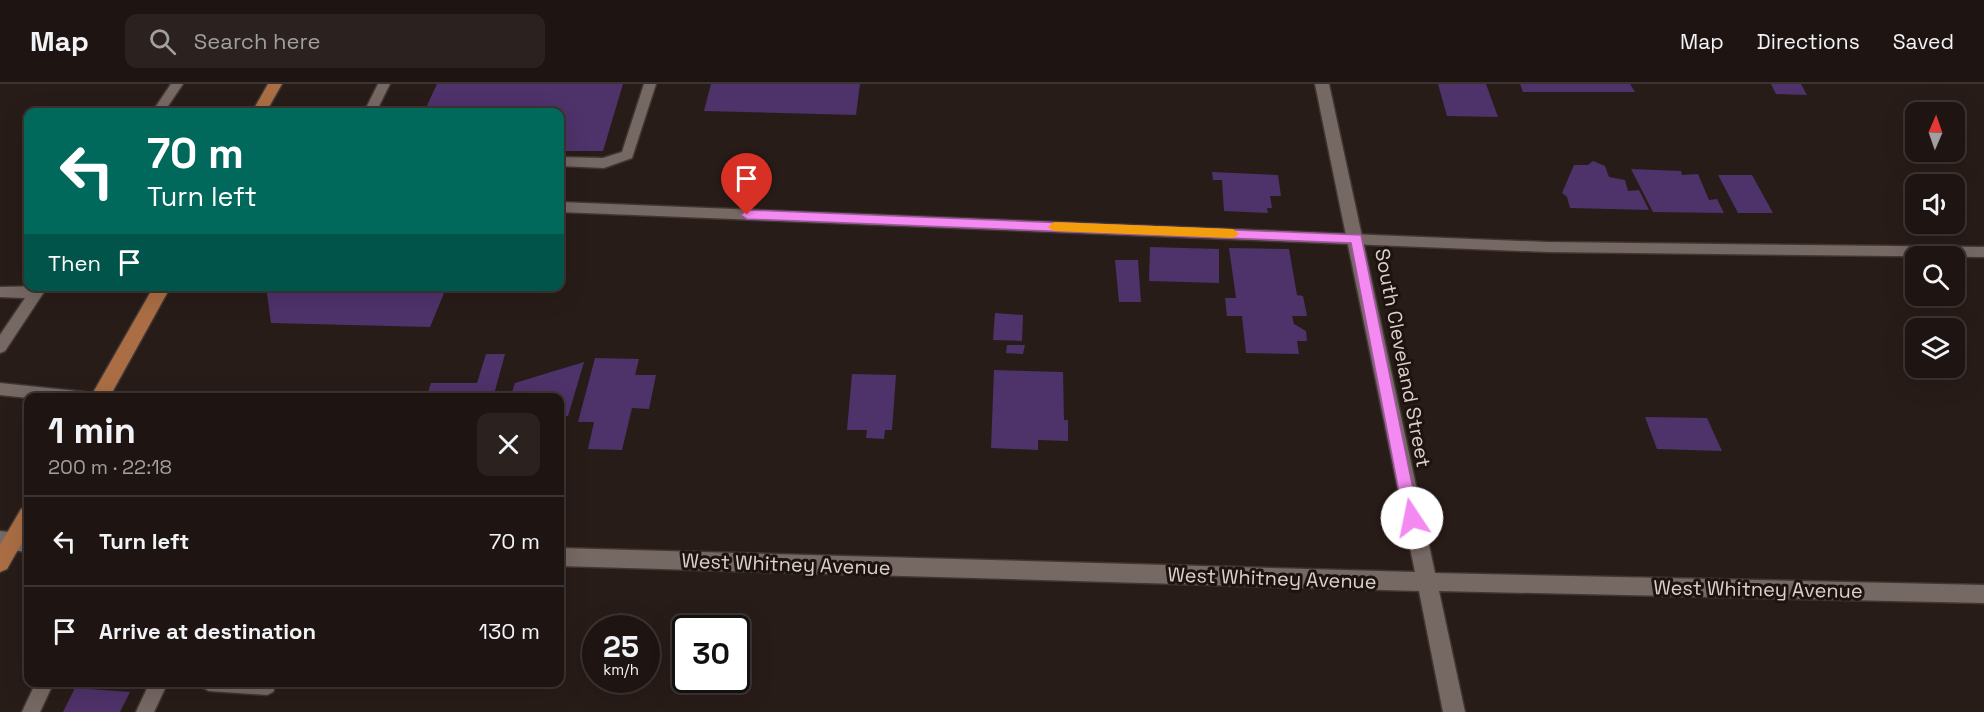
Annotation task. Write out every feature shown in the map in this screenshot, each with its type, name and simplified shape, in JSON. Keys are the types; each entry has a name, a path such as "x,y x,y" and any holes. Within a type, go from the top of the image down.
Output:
{"main road":[{"path":"261,108 274,84"},
{"path":"102,393 160,291"},
{"path":"0,563 24,523"}],"street":[{"name":"South Cleveland Street","path":"1322,84 1454,712"},
{"name":"West Whitney Avenue","path":"564,557 1428,582 1984,594"}],"lane":[{"path":"161,108 177,84"},
{"path":"372,108 384,84"},
{"path":"564,162 604,163 627,155 650,84"},
{"path":"564,207 1547,247 1984,252"},
{"path":"0,292 24,291"},
{"path":"0,347 38,291"},
{"path":"0,389 38,393"},
{"path":"31,712 43,687"},
{"path":"146,712 157,687"}],"building":[{"path":"437,84 623,84 603,151 564,151 564,108 426,108"},
{"path":"711,84 860,84 856,115 704,111"},
{"path":"1438,84 1486,84 1498,117 1447,116"},
{"path":"1520,84 1630,84 1635,92 1523,92"},
{"path":"1771,84 1801,84 1807,95 1776,94"},
{"path":"1593,161 1605,166 1609,177 1625,180 1628,191 1639,190 1649,210 1570,208 1567,197 1562,193 1574,165 1588,165"},
{"path":"1631,169 1681,171 1682,175 1698,174 1709,200 1717,199 1724,213 1653,212"},
{"path":"1212,172 1278,175 1281,196 1270,196 1272,208 1267,208 1268,213 1224,211 1222,180 1213,180"},
{"path":"1718,175 1752,175 1773,213 1738,213"},
{"path":"1150,247 1219,249 1219,283 1149,281"},
{"path":"1229,248 1289,249 1297,295 1303,296 1307,316 1292,316 1294,324 1306,331 1307,341 1297,341 1299,354 1246,353 1242,316 1227,316 1225,298 1236,298"},
{"path":"1115,260 1138,260 1141,302 1119,302"},
{"path":"267,291 445,291 430,327 271,323"},
{"path":"995,313 1023,315 1022,341 993,340"},
{"path":"1007,345 1025,345 1023,354 1006,353"},
{"path":"486,354 505,354 494,393 428,393 431,383 477,383"},
{"path":"595,358 639,359 635,375 656,375 649,409 632,408 622,450 588,449 594,422 578,422"},
{"path":"584,362 568,416 564,416 564,393 512,393 515,383"},
{"path":"994,370 1063,372 1064,420 1068,420 1068,441 1038,440 1038,450 991,448"},
{"path":"852,374 896,375 892,430 885,430 884,439 866,438 867,430 847,430"},
{"path":"1645,417 1707,418 1722,451 1657,449"},
{"path":"75,688 130,692 120,712 63,712"}],"slow traffic":[{"path":"1054,227 1233,234"}],"route":[{"path":"747,215 1356,238 1412,518"}]}
